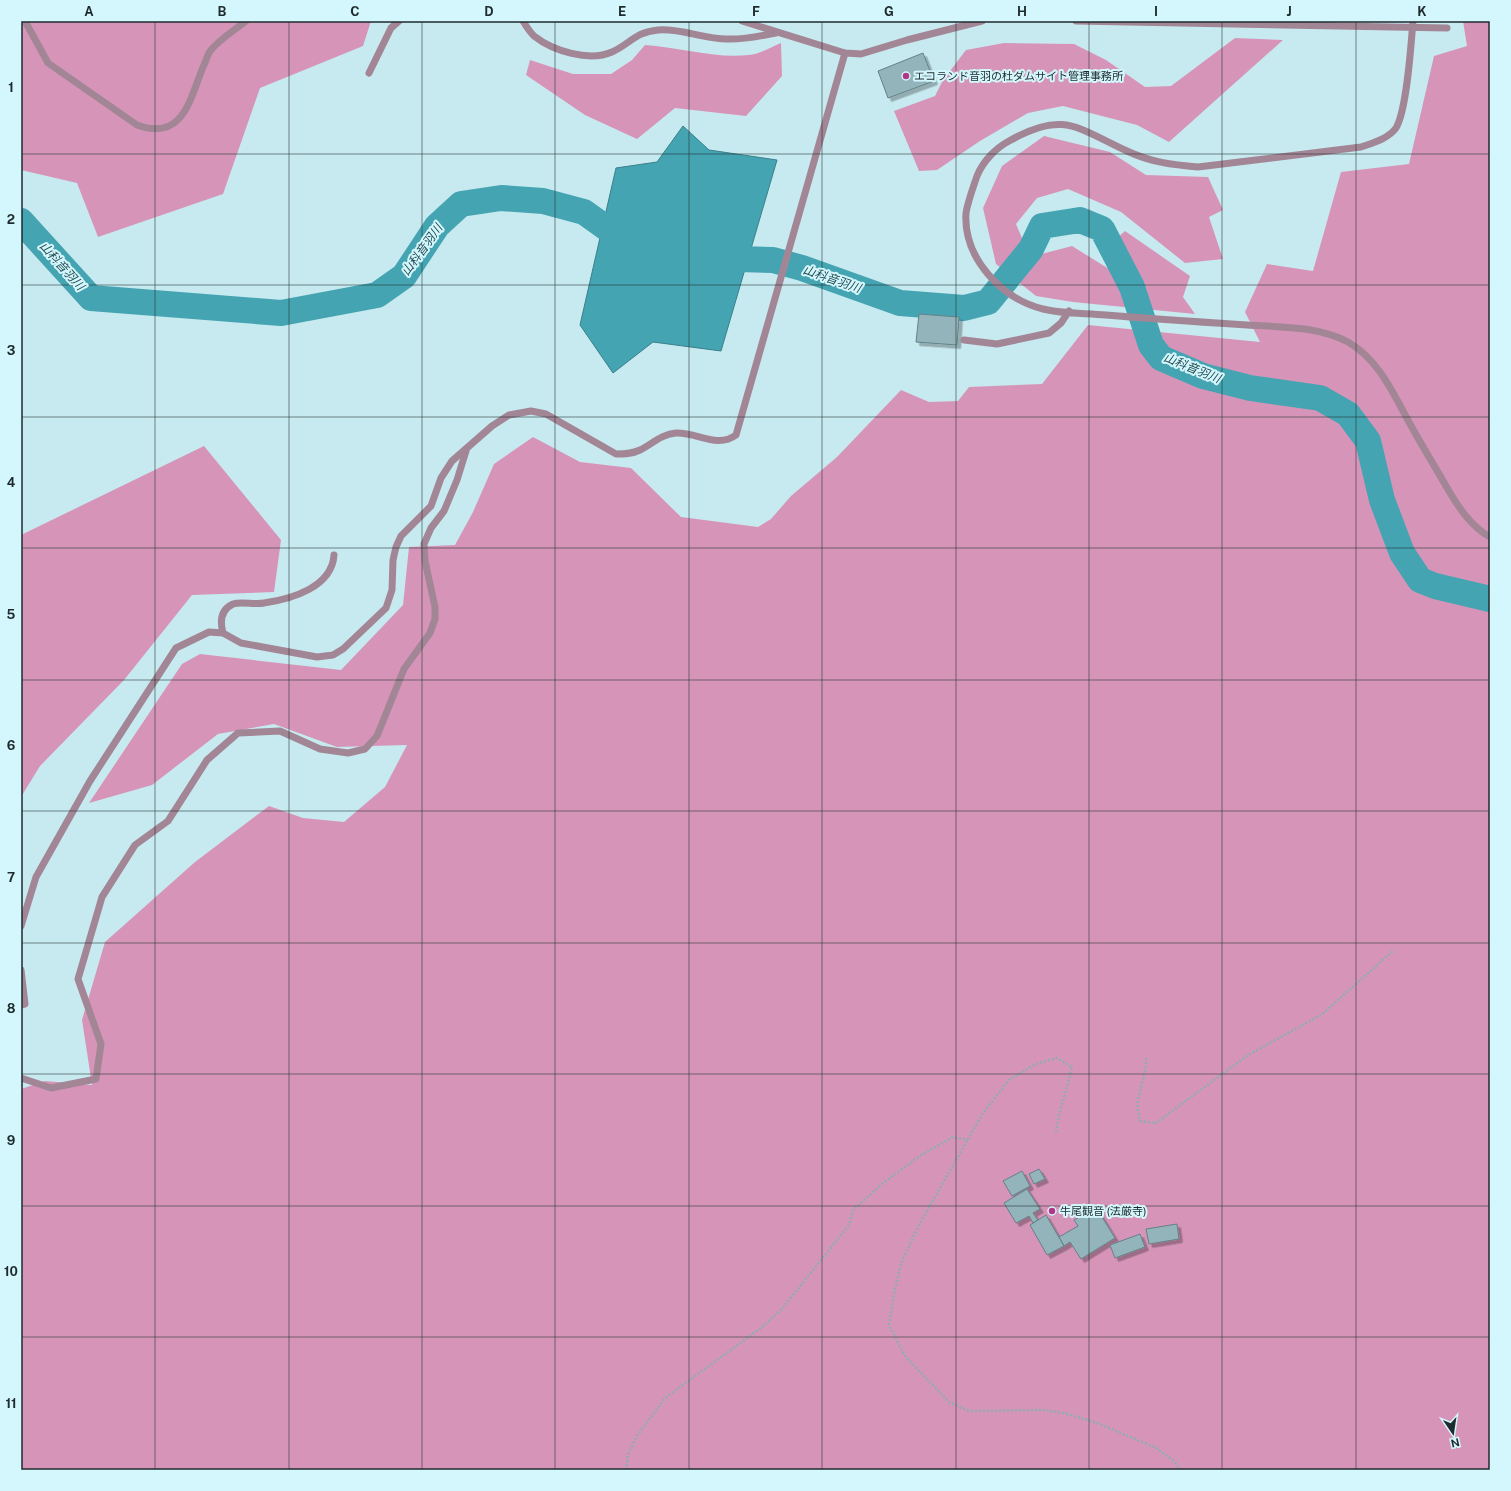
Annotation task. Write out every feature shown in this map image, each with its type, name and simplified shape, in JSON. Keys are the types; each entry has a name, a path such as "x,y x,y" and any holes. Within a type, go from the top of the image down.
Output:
{"lane":[{"path":"25,21 48,63 137,125 146,129 157,129 168,128 183,116 210,50 246,21"},
{"path":"369,73 391,28 399,21"},
{"path":"523,21 534,35 547,43 562,50 588,57 600,56 612,52 644,32 659,30 727,39 776,33"},
{"path":"742,21 776,33 845,53 861,54 907,40 982,21"},
{"path":"1076,21 1447,28"},
{"path":"1413,21 1411,53 1402,109 1395,128 1380,140 1361,147 1198,167 1171,165 1147,160 1127,152 1082,128 1052,124 1028,130 1003,144 981,165 966,214 969,238 978,262 996,283 1017,298 1042,309 1182,321 1307,329 1328,334 1348,343 1368,357 1383,377 1453,498 1480,532 1490,537"},
{"path":"21,926 40,870 90,781 176,648 209,632 223,633 241,643 317,657 333,655 343,649 386,608 392,590 393,560 396,547 401,536 430,506 441,478 452,461 492,426 509,415 531,411 546,414 616,454 627,454 639,451 661,438 677,433 721,441 729,440 736,435 845,53"},
{"path":"964,340 997,344 1048,333 1061,323 1069,311"},
{"path":"21,1078 51,1088 96,1079 101,1044 78,980 102,897 135,845 168,821 207,760 238,733 280,731 320,749 348,753 365,749 377,736 404,670 430,632 435,619 435,607 424,561 424,544 431,528 444,511 457,480 466,450"},
{"path":"223,633 220,622 224,611 234,604 264,603 297,594 317,585 327,576 333,565 334,555"},
{"path":"21,970 25,1004 21,1005"}],"path":[{"path":"1146,1058 1146,1066 1137,1104 1140,1121 1156,1123 1248,1055 1321,1015 1393,951"},
{"path":"1056,1132 1060,1104 1067,1089 1072,1066 1057,1058 1036,1064 1009,1080 983,1113 920,1223 902,1261 895,1288 890,1325 905,1356 949,1402 969,1411 1043,1410 1064,1413 1100,1424 1156,1448 1174,1461 1181,1470"},
{"path":"626,1470 628,1454 637,1436 665,1398 750,1336 781,1310 848,1225 853,1210 883,1183 920,1156 953,1137 968,1140"}],"shaded area":[{"path":"21,21 371,21 363,46 260,88 223,194 98,237 77,183 21,170"},
{"path":"1463,21 1490,21 1490,1470 21,1470 21,1089 45,1081 92,1085 82,1020 105,942 195,862 269,806 303,818 344,822 385,787 407,745 337,747 274,724 218,734 152,785 89,803 182,664 200,654 341,670 403,605 409,547 455,545 473,512 494,464 533,437 580,462 631,468 681,517 758,527 771,519 791,496 837,457 901,390 929,402 958,401 969,387 1042,384 1088,325 1260,342 1245,312 1267,264 1313,271 1341,172 1409,164 1434,56 1467,46"},
{"path":"1235,38 1283,40 1169,142 1137,125 1063,106 1028,113 980,141 937,170 919,171 894,111 935,96 943,80 966,50 1004,43 1074,44 1106,60 1145,87 1171,86"},
{"path":"781,43 782,76 746,116 675,108 637,139 585,115 526,75 530,60 573,74 611,74 632,60 645,45 736,56 757,53"},
{"path":"1044,136 1110,152 1146,175 1208,177 1223,210 1209,217 1223,259 1185,263 1121,212 1068,189 1037,198 1016,224 1030,257 1072,246 1109,269 1123,286 1132,274 1115,240 1125,231 1190,276 1183,297 1195,314 1073,302 1036,296 996,264 983,208 1002,166"},
{"path":"204,446 281,540 274,592 192,595 124,680 40,766 21,797 21,535"}],"water":[{"path":"683,126 709,150 777,160 721,351 653,342 613,373 580,325 616,168 657,162"}],"building":[{"name":"エコランド音羽の杜ダムサイト管理事務所","path":"923,53 934,81 888,98 878,71"},
{"path":"919,314 959,317 957,345 916,342"},
{"path":"1039,1169 1045,1179 1034,1184 1029,1174"},
{"path":"1022,1171 1030,1186 1012,1196 1003,1181"},
{"path":"1027,1189 1040,1209 1033,1213 1038,1220 1033,1223 1029,1216 1016,1223 1004,1203"},
{"path":"1088,1212 1091,1217 1099,1212 1115,1238 1081,1259 1070,1242 1064,1246 1059,1237 1078,1226 1074,1220"},
{"path":"1046,1215 1064,1246 1047,1255 1030,1225"},
{"path":"1177,1224 1179,1239 1149,1244 1146,1229"},
{"path":"1140,1234 1145,1247 1115,1258 1110,1245"}],"waterway":[{"name":"山科音羽川","path":"21,221 91,298 281,313 377,295 404,276 437,226 461,204 501,198 543,201 584,212 633,247"},
{"name":"山科音羽川","path":"713,265 739,259 773,260 802,268 900,303 964,308 988,302 1031,249 1042,226 1080,220 1102,229 1132,287 1151,345 1161,358 1203,376 1250,388 1320,398 1348,414 1368,441 1382,500 1402,553 1420,580 1435,586 1490,599"}],"place":[{"name":"エコランド音羽の杜ダムサイト管理事務所","path":"906,76"},
{"name":"牛尾観音 (法厳寺)","path":"1052,1211"}]}
